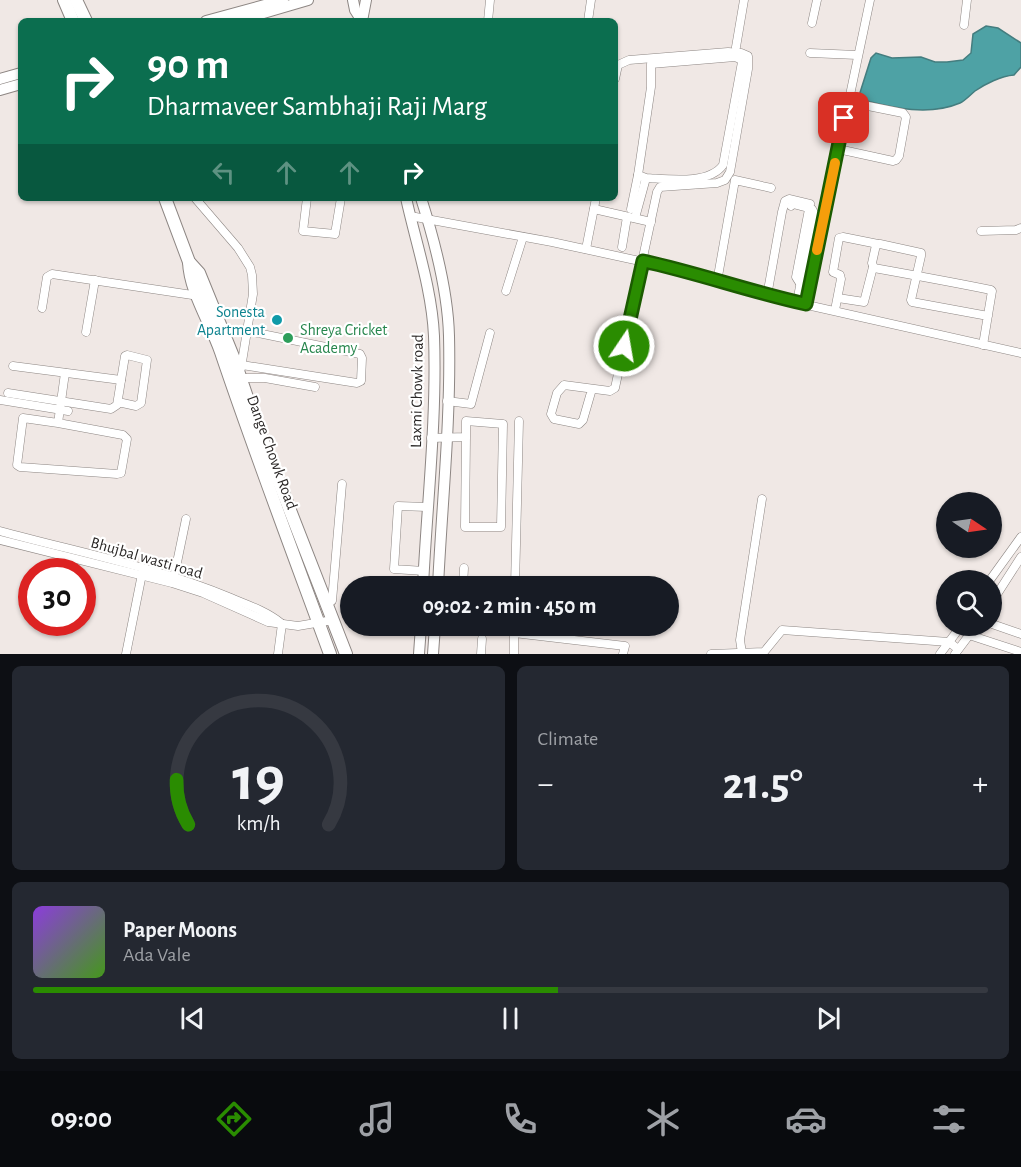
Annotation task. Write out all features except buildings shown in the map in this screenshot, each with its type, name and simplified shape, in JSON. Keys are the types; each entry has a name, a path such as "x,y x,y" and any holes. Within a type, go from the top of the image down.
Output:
{"main road":[{"path":"64,0 71,18"},
{"path":"76,0 85,18"},
{"path":"217,18 283,0"},
{"path":"246,18 308,0"},
{"path":"363,18 366,0"},
{"path":"356,1 355,10 360,18"},
{"path":"0,79 18,74"},
{"path":"0,90 18,85"},
{"name":"Dange Chowk Road","path":"166,201 189,261 190,277 237,372 247,432 330,654"},
{"name":"Laxmi Chowk road","path":"407,201 430,303 434,336 424,576"},
{"name":"Laxmi Chowk road","path":"422,201 445,300 449,335 439,576"},
{"name":"Dange Chowk Road","path":"189,261 199,273 346,654"},
{"path":"419,654 420,636"},
{"path":"433,654 434,636"}],"street":[{"path":"488,18 490,0"},
{"path":"588,18 591,0"},
{"path":"736,47 744,0"},
{"path":"812,23 817,0"},
{"path":"802,303 870,0"},
{"path":"964,25 967,0"},
{"path":"592,389 583,420 579,424 554,419 552,414 557,393 564,385 610,391 615,388 657,192 660,188 717,183 725,180 730,172 748,69 748,56 741,52 728,52 629,60 618,64"},
{"path":"810,53 857,56"},
{"path":"622,247 642,177 651,87 651,64 735,57 740,59 742,62 723,165 719,170 714,174 696,178 642,177"},
{"path":"838,149 893,160 899,156 905,114 848,102"},
{"path":"717,282 735,180 771,188"},
{"path":"767,296 785,201 789,199 810,203 796,277 797,282 801,285 802,303"},
{"name":"Dange Chowk Road","path":"198,201 238,248 250,267 253,294 248,331 237,372"},
{"path":"307,201 303,231 335,234 340,201"},
{"path":"586,249 595,201"},
{"path":"791,206 794,204 809,208"},
{"path":"594,209 631,215 651,222"},
{"path":"410,216 643,261 767,296 1021,353"},
{"path":"981,231 1021,228"},
{"path":"506,291 523,237"},
{"path":"835,310 841,279 840,275 833,272 833,268 838,238 843,237 920,252 912,302 988,316"},
{"path":"838,298 864,302 878,244"},
{"path":"873,267 991,290 983,345"},
{"path":"42,308 48,275 52,274 199,296"},
{"path":"86,332 95,280"},
{"path":"237,372 357,383 361,381 362,358 360,354 248,331"},
{"path":"447,402 471,404 490,333"},
{"path":"0,400 63,407 111,409 118,402 125,356 147,360 141,403 136,406 118,402"},
{"path":"13,366 121,380"},
{"path":"237,372 315,387"},
{"path":"58,423 63,407 64,373"},
{"path":"8,393 63,407"},
{"path":"24,418 58,423 123,435 127,439 121,473 20,467 17,463 24,418"},
{"path":"466,421 502,423 501,527 465,526 466,437 466,421"},
{"path":"515,576 519,422"},
{"path":"431,438 466,437"},
{"path":"326,603 332,601 342,484"},
{"path":"742,653 740,640 762,499"},
{"path":"424,571 394,568 398,506 427,507"},
{"path":"174,577 186,519"},
{"name":"Bhujbal wasti road","path":"0,531 159,576 268,622 298,627 333,620"},
{"path":"997,570 1021,537"},
{"name":"Bhujbal wasti road","path":"0,540 142,574 174,577 252,607 272,616 282,624"},
{"path":"1002,586 1021,557"},
{"path":"464,568 464,576"},
{"path":"126,654 142,574"},
{"path":"278,654 282,624"},
{"path":"1002,627 1021,634"},
{"path":"711,654 764,652 782,630 949,642 957,651 968,636"},
{"path":"514,636 514,654"},
{"path":"560,636 625,646 623,654"},
{"path":"940,654 954,636"},
{"path":"972,636 1021,652"},
{"path":"481,654 482,639"}],"water":[{"path":"986,26 998,28 1021,43 1021,67 1014,75 988,83 960,103 935,109 909,109 858,99 871,58 876,53 892,58 921,57 935,62 963,60 971,53 973,34"}],"slow traffic":[{"path":"817,250 835,163"}],"place":[{"name":"Sonesta Apartment","path":"277,320"},
{"name":"Shreya Cricket Academy","path":"288,338"}],"route":[{"path":"624,346 643,261 767,296 806,304 844,118"}]}
